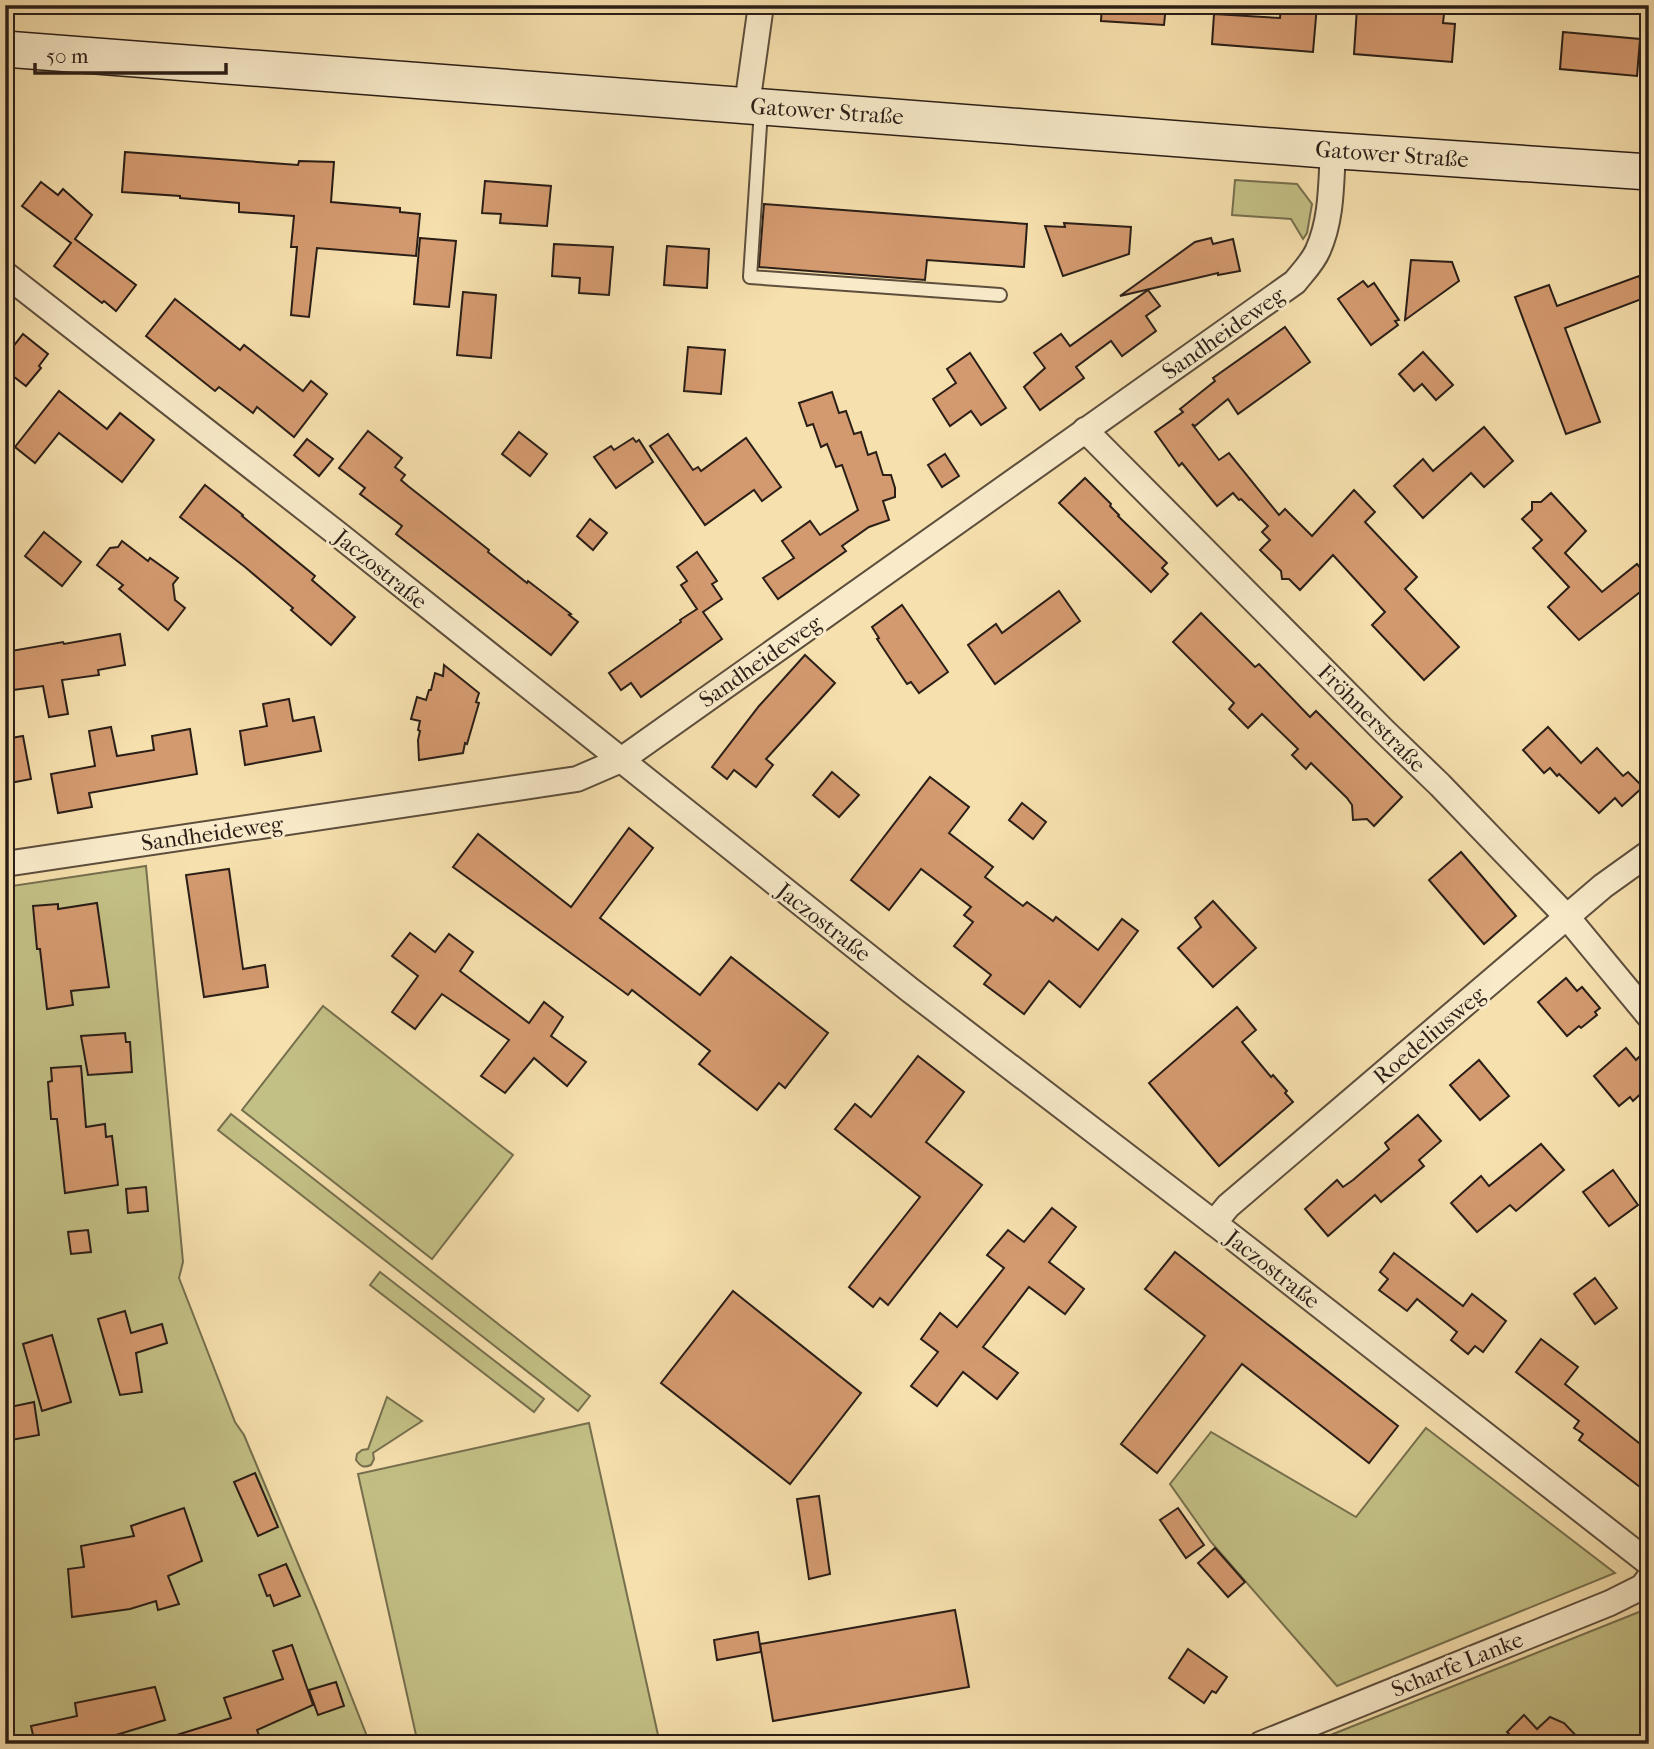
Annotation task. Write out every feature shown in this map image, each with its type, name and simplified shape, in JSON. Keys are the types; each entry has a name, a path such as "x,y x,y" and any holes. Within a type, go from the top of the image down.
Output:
{"main road":[{"name":"Gatower Straße","path":"5,50 1649,172"}],"street":[{"path":"754,106 761,5"},
{"name":"Sandheideweg","path":"5,864 577,779 621,760 1295,282 1318,251 1327,225 1333,150"},
{"name":"Jaczostraße","path":"5,274 339,535 899,981 1649,1563"},
{"name":"Fröhnerstraße","path":"1085,430 1440,785 1567,918 1649,1016"},
{"name":"Roedeliusweg","path":"1214,1223 1227,1206 1603,886 1649,853"},
{"name":"Scharfe Lanke","path":"1261,1744 1609,1603 1642,1587 1649,1578"}],"lane":[{"path":"754,106 750,278 1000,295"}],"shaded area":[{"path":"1235,180 1297,184 1312,204 1307,233 1303,239 1291,219 1232,215"},
{"path":"146,866 183,1262 179,1278 235,1422 244,1435 317,1609 370,1744 5,1744 5,887"},
{"path":"323,1006 513,1155 432,1259 242,1110"},
{"path":"231,1114 590,1396 578,1411 218,1130"},
{"path":"380,1272 544,1399 534,1412 370,1285"},
{"path":"387,1397 422,1421 373,1453 371,1465 363,1466 356,1460 357,1454 368,1449"},
{"path":"589,1423 660,1744 418,1744 358,1474"},
{"path":"1426,1428 1615,1573 1337,1686 1211,1542 1170,1484 1211,1432 1356,1517"},
{"path":"1649,1608 1649,1744 1308,1744"}],"building":[{"path":"1102,5 1166,5 1164,25 1101,21"},
{"path":"1281,5 1317,5 1313,52 1212,44 1214,14 1280,18"},
{"path":"1377,5 1445,5 1443,23 1455,24 1452,62 1354,54 1357,7 1377,9"},
{"path":"1563,32 1640,39 1637,76 1560,69"},
{"path":"125,152 298,165 299,161 334,162 331,202 400,208 400,212 420,214 416,256 317,248 309,317 291,315 297,247 291,247 294,216 239,212 239,203 122,192"},
{"path":"485,181 551,186 547,226 500,223 501,214 482,213"},
{"path":"41,182 58,195 63,189 92,215 75,239 136,285 116,311 54,266 71,243 22,206"},
{"path":"764,204 1027,224 1024,267 927,260 925,280 759,267"},
{"path":"1064,223 1131,227 1129,254 1063,276 1045,226 1065,227"},
{"path":"420,238 456,241 449,307 414,304"},
{"path":"1211,238 1213,244 1233,239 1240,271 1218,273 1120,296 1195,242"},
{"path":"554,244 613,247 609,295 579,293 580,278 552,276"},
{"path":"667,246 709,249 707,288 664,285"},
{"path":"1411,260 1452,262 1459,281 1405,320"},
{"path":"1639,276 1647,297 1565,328 1600,422 1566,434 1515,297 1549,285 1557,306"},
{"path":"1363,281 1368,287 1374,283 1399,320 1395,321 1398,325 1371,345 1338,299"},
{"path":"1148,290 1160,306 1146,316 1156,331 1122,356 1111,341 1076,367 1084,378 1040,410 1024,387 1045,368 1034,353 1061,334 1070,346"},
{"path":"463,292 496,295 491,358 457,355"},
{"path":"175,299 240,350 244,345 303,391 311,381 327,394 294,437 257,407 253,413 219,387 215,391 146,336"},
{"path":"1285,327 1310,362 1238,414 1228,399 1195,426 1192,424 1219,460 1229,453 1279,515 1285,509 1312,536 1354,490 1375,512 1365,522 1417,577 1405,589 1459,647 1424,680 1372,625 1385,612 1333,555 1300,590 1289,579 1282,579 1281,571 1260,550 1270,540 1262,532 1268,526 1233,493 1217,506 1182,463 1179,466 1155,432 1183,412 1180,409 1215,381 1213,378"},
{"path":"23,334 48,354 39,366 41,368 26,386 5,370 5,357"},
{"path":"688,347 725,350 721,394 684,391"},
{"path":"1423,352 1453,385 1436,400 1422,384 1414,391 1399,374"},
{"path":"970,353 1006,408 981,425 971,411 950,426 933,399 956,383 947,369"},
{"path":"59,391 107,429 120,413 154,440 122,482 59,433 35,463 15,447"},
{"path":"832,392 839,413 846,411 854,434 861,432 868,455 876,452 883,475 891,475 895,497 883,501 889,520 869,527 842,546 846,551 778,599 763,578 794,558 782,541 810,521 820,535 858,510 842,465 836,467 827,444 821,447 813,424 807,426 799,403"},
{"path":"1484,427 1513,461 1484,487 1471,473 1423,518 1394,486 1423,459 1433,471"},
{"path":"368,431 402,458 395,467 405,475 401,480 578,622 551,655 396,534 402,526 360,494 365,488 339,468"},
{"path":"519,432 547,454 530,476 502,454"},
{"path":"668,434 693,470 698,467 701,471 746,438 781,487 762,501 754,490 705,525 650,446"},
{"path":"633,438 636,442 639,440 653,462 616,488 594,457 611,446 614,450"},
{"path":"307,439 333,459 319,476 294,455"},
{"path":"945,454 959,476 942,487 928,465"},
{"path":"1085,478 1111,504 1118,516 1167,563 1162,568 1168,574 1151,592 1059,503"},
{"path":"205,485 315,576 312,580 355,617 331,645 245,567 180,517"},
{"path":"1551,493 1586,531 1565,553 1602,592 1637,564 1649,578 1649,585 1579,640 1548,607 1569,587 1533,548 1542,540 1522,519 1532,510 1532,502 1541,502"},
{"path":"590,519 607,533 593,550 577,536"},
{"path":"44,532 81,562 62,586 25,556"},
{"path":"122,541 148,561 150,558 178,578 173,584 175,600 185,608 168,630 119,589 123,585 97,565 110,548 118,547"},
{"path":"697,552 717,581 712,584 722,599 703,612 722,639 641,697 631,683 621,690 609,673 697,609 681,585 687,581 677,567"},
{"path":"1059,591 1080,621 995,684 968,645 996,624 1002,633"},
{"path":"902,605 948,672 919,693 911,682 907,684 872,627"},
{"path":"1201,613 1255,667 1259,664 1310,717 1316,711 1402,797 1374,826 1367,819 1353,820 1352,805 1347,798 1311,763 1306,769 1292,755 1298,749 1262,714 1248,728 1229,709 1234,703 1173,642"},
{"path":"120,634 125,665 98,670 99,675 62,680 68,714 49,717 43,686 5,691 5,652"},
{"path":"805,655 835,683 766,759 773,765 756,787 734,770 727,779 712,767 759,706"},
{"path":"444,665 479,693 476,702 479,703 463,753 419,760 420,721 411,719 417,697 426,700 435,673 443,676"},
{"path":"289,699 293,721 314,717 321,751 245,765 240,731 267,726 263,704"},
{"path":"111,727 117,756 154,750 152,736 190,729 197,774 89,793 92,807 58,813 51,774 95,766 89,731"},
{"path":"1548,727 1581,763 1597,748 1623,776 1628,772 1643,787 1622,806 1615,798 1599,813 1559,774 1557,776 1550,768 1544,773 1523,750"},
{"path":"23,736 31,779 5,784 5,739"},
{"path":"832,772 859,795 839,817 813,795"},
{"path":"930,777 969,807 949,833 993,867 985,877 1023,906 1027,902 1053,921 1056,917 1098,950 1122,919 1138,931 1080,1007 1049,981 1024,1014 984,984 991,975 954,946 973,922 964,915 971,907 921,869 889,910 851,880"},
{"path":"1022,803 1046,822 1033,839 1009,820"},
{"path":"629,828 653,848 600,918 700,995 731,957 828,1033 785,1088 779,1083 757,1110 699,1064 710,1051 632,990 628,995 453,867 478,834 571,907"},
{"path":"1461,852 1516,916 1484,944 1429,880"},
{"path":"229,869 243,969 265,965 268,987 204,997 186,875"},
{"path":"1213,901 1256,948 1213,987 1178,948 1201,927 1195,918"},
{"path":"97,903 109,987 71,991 73,1005 47,1009 33,906 58,904 58,909"},
{"path":"410,933 435,952 449,934 473,952 460,971 529,1023 544,1002 563,1017 551,1036 586,1062 567,1086 534,1058 505,1093 481,1076 509,1040 442,994 415,1029 392,1012 418,976 392,956"},
{"path":"1566,978 1577,991 1582,987 1600,1008 1595,1012 1597,1015 1567,1036 1538,1002"},
{"path":"1237,1007 1256,1030 1242,1042 1271,1077 1273,1075 1287,1091 1285,1093 1293,1102 1219,1166 1149,1083"},
{"path":"125,1033 126,1042 130,1042 132,1072 88,1075 81,1036"},
{"path":"1626,1048 1636,1060 1639,1057 1649,1069 1649,1086 1633,1101 1630,1097 1619,1106 1594,1076"},
{"path":"918,1056 964,1092 926,1142 982,1185 888,1305 880,1298 873,1307 849,1287 920,1197 835,1129 855,1104 871,1117"},
{"path":"1479,1060 1509,1096 1480,1120 1450,1085"},
{"path":"81,1066 86,1127 105,1124 106,1137 112,1136 118,1185 65,1193 57,1119 51,1119 48,1082 52,1081 51,1068"},
{"path":"1418,1115 1441,1141 1419,1160 1424,1166 1381,1202 1375,1195 1328,1236 1305,1209 1337,1180 1343,1187 1353,1180 1389,1149 1385,1143"},
{"path":"1541,1144 1564,1170 1516,1211 1510,1205 1477,1232 1451,1203 1481,1176 1489,1186"},
{"path":"1613,1170 1638,1205 1609,1226 1583,1192"},
{"path":"146,1187 148,1211 128,1213 126,1189"},
{"path":"1052,1208 1076,1227 1049,1262 1084,1289 1065,1314 1029,1287 983,1347 1018,1373 997,1399 963,1372 937,1406 911,1386 938,1352 921,1339 940,1313 957,1327 1004,1268 987,1255 1008,1230 1024,1242"},
{"path":"88,1230 91,1252 71,1254 68,1232"},
{"path":"1175,1252 1398,1426 1369,1463 1242,1364 1157,1473 1121,1444 1205,1336 1145,1289"},
{"path":"1394,1253 1463,1306 1472,1294 1506,1321 1483,1352 1475,1346 1468,1354 1451,1340 1457,1332 1417,1299 1407,1311 1379,1290 1388,1279 1380,1272"},
{"path":"1595,1278 1617,1308 1595,1324 1574,1294"},
{"path":"733,1291 861,1393 790,1484 661,1383"},
{"path":"125,1311 131,1333 162,1324 167,1343 136,1353 142,1392 120,1395 98,1319"},
{"path":"52,1335 71,1402 42,1411 23,1344"},
{"path":"1541,1339 1578,1367 1565,1384 1649,1451 1649,1494 1579,1440 1583,1434 1574,1428 1579,1421 1516,1372"},
{"path":"34,1402 39,1435 5,1441 5,1408"},
{"path":"255,1473 278,1527 258,1536 234,1482"},
{"path":"819,1496 830,1574 809,1579 797,1499"},
{"path":"184,1508 202,1561 168,1576 179,1604 158,1610 156,1601 130,1609 72,1617 68,1569 84,1567 81,1546 134,1536 131,1526"},
{"path":"1178,1508 1204,1545 1186,1558 1160,1520"},
{"path":"1215,1548 1245,1582 1228,1597 1198,1563"},
{"path":"286,1564 300,1596 274,1606 259,1575"},
{"path":"955,1610 969,1687 773,1721 760,1644"},
{"path":"758,1632 761,1652 717,1660 714,1640"},
{"path":"292,1645 313,1705 257,1730 260,1738 241,1744 165,1744 164,1739 231,1718 224,1698 283,1679 273,1651"},
{"path":"1188,1649 1227,1677 1216,1693 1212,1691 1204,1703 1169,1678"},
{"path":"336,1682 344,1706 318,1715 309,1690"},
{"path":"155,1687 165,1720 113,1736 116,1744 35,1744 31,1726 77,1716 75,1703"},
{"path":"1524,1715 1537,1729 1550,1717 1564,1723 1584,1744 1519,1744 1507,1732"}]}
